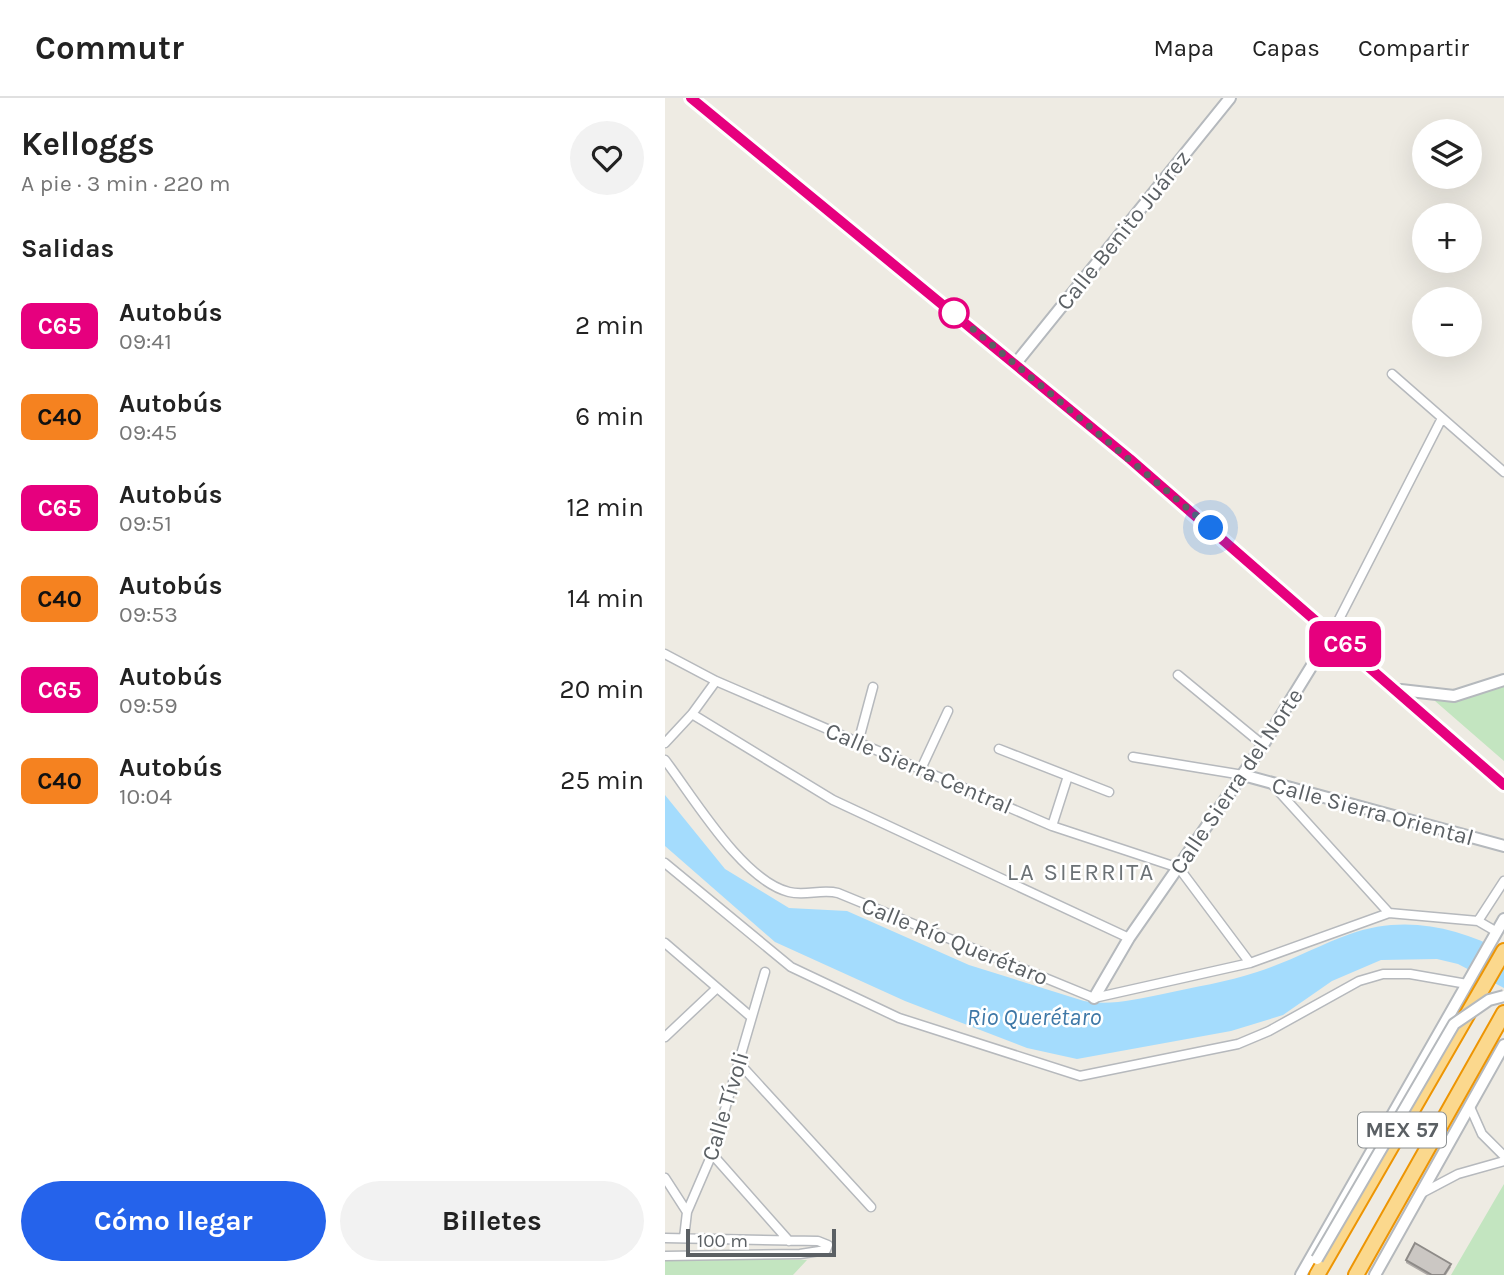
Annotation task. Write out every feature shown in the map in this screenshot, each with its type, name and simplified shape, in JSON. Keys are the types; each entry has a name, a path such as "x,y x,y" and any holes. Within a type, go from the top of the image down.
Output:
{"highway":[{"name":"MEX 57","path":"1317,1275 1504,951"},
{"name":"MEX 57","path":"1356,1275 1504,1013"}],"main road":[{"path":"691,98 1016,363 1398,690 1504,785"},
{"name":"Calle Benito Juárez","path":"1016,363 1230,98"},
{"name":"Calle Sierra del Norte","path":"1094,998 1129,938 1263,745 1332,633"},
{"path":"1398,690 1433,696 1454,696 1504,680"},
{"path":"1484,765 1504,779"},
{"name":"Calle Sierra Oriental","path":"1243,775 1504,846"},
{"path":"1301,1275 1504,919"},
{"path":"1311,1275 1317,1259 1454,1024 1489,1000 1504,996"},
{"path":"1375,1275 1504,1045"}],"street":[{"path":"1392,374 1441,420 1504,472"},
{"path":"1332,633 1441,420"},
{"name":"Calle Sierra Central","path":"665,654 716,681 1052,826 1179,868"},
{"path":"1178,675 1263,745"},
{"path":"665,743 692,714 716,681"},
{"path":"858,743 873,687"},
{"path":"921,769 948,711"},
{"path":"692,714 833,800 1129,938"},
{"path":"999,749 1109,792"},
{"path":"1133,757 1243,775"},
{"name":"Calle Río Querétaro","path":"665,760 730,845 763,878 779,888 792,893 838,893 1094,998"},
{"path":"1052,826 1068,776"},
{"path":"1271,783 1389,913"},
{"path":"665,863 791,967 899,1018 1080,1076 1238,1044 1269,1031 1359,981 1383,974 1469,980"},
{"path":"1179,868 1250,963"},
{"path":"1478,921 1501,895 1504,881"},
{"path":"1094,998 1250,963 1389,913 1478,921 1494,936"},
{"path":"665,943 750,1016"},
{"name":"Calle Tívoli","path":"684,1238 687,1212 712,1154 765,972"},
{"path":"665,1037 717,988"},
{"path":"739,1063 871,1208"},
{"path":"1469,1107 1482,1134 1504,1156"},
{"path":"712,1154 800,1254"},
{"path":"1419,1194 1458,1174 1504,1161"},
{"path":"665,1178 687,1212"},
{"path":"665,1238 789,1241 828,1245 826,1250 800,1254 665,1256"}],"green space":[{"path":"1504,682 1504,761 1435,701"},
{"path":"1504,1184 1504,1275 1451,1275"},
{"path":"665,1257 807,1260 793,1275 665,1275"}],"water":[{"name":"Rio Querétaro","path":"665,795 725,869 789,908 847,911 969,965 1084,1001 1123,1001 1222,982 1269,968 1350,934 1370,928 1409,924 1448,930 1504,952 1504,988 1458,964 1437,959 1381,960 1332,981 1283,1015 1231,1031 1077,1059 1027,1048 905,1001 775,942 665,846"}],"building":[{"path":"1415,1243 1451,1264 1444,1275 1432,1275 1406,1260"}],"bus line":[{"name":"C65","path":"691,98 1130,459 1504,785"}],"district":[{"name":"LA SIERRITA","path":"1081,872"}],"route":[{"path":"954,313 1211,528"}]}
